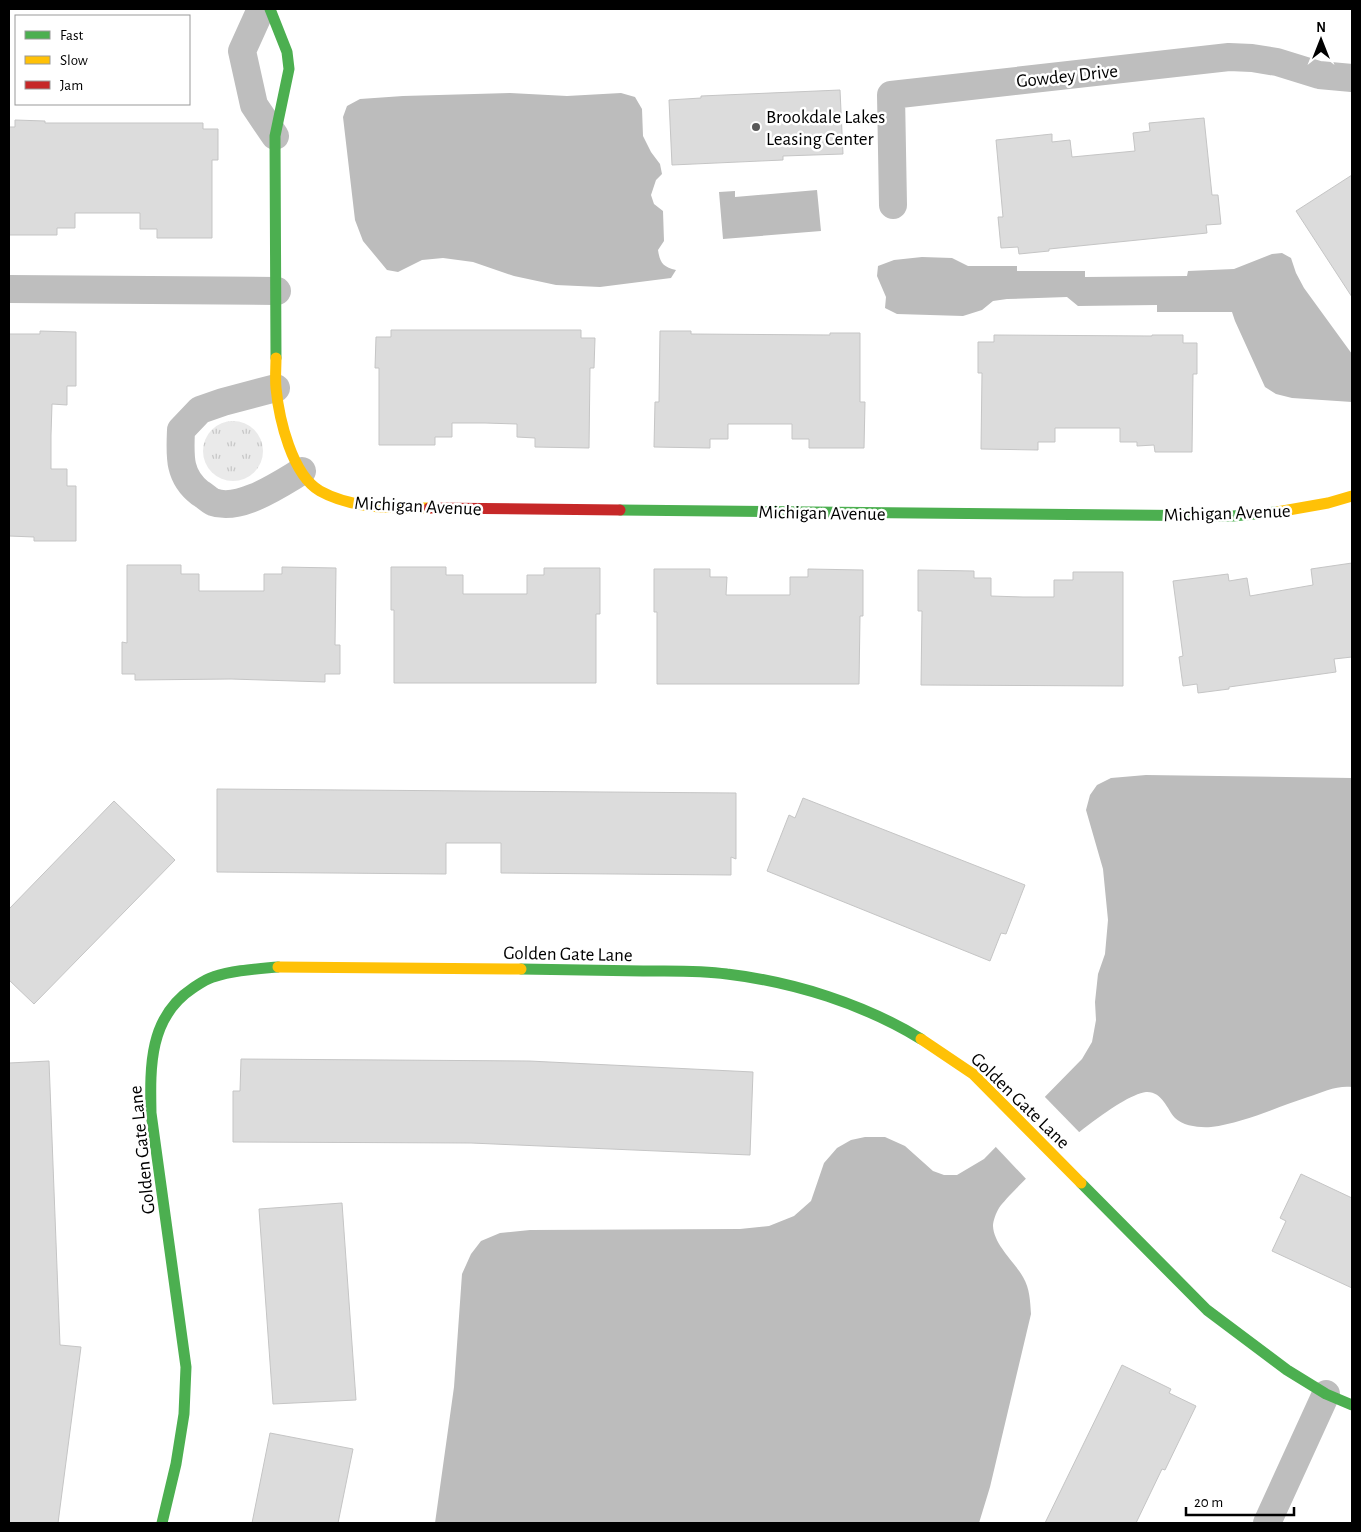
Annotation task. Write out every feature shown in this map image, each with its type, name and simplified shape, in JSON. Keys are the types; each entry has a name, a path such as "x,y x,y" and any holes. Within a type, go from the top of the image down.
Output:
{"street":[{"path":"261,9 242,51 254,105 275,136"},
{"name":"Michigan Avenue","path":"270,9 287,52 290,70 275,136 276,388 290,451 302,471 318,490 341,500 364,506 399,508 1233,516 1283,512 1352,496"},
{"name":"Gowdey Drive","path":"893,206 891,94 1229,57 1277,62 1319,75 1352,78"},
{"path":"9,289 276,291"},
{"path":"276,388 200,410 181,430 182,472 194,488 213,502 233,504 261,495 302,471"},
{"name":"Golden Gate Lane","path":"162,1523 176,1464 184,1414 186,1368 151,1113 150,1078 153,1048 160,1024 172,1004 191,988 214,976 238,970 277,967 679,971 727,974 768,981 838,1000 890,1022 931,1044 973,1074 1207,1310 1286,1369 1326,1394 1352,1405"},
{"path":"1267,1523 1326,1394"}],"green space":[{"path":"233,421 250,426 258,434 263,451 258,468 250,476 233,481 216,476 208,468 203,451 208,434 216,426"}],"shaded area":[{"path":"510,93 567,96 621,93 635,97 642,109 643,136 660,164 662,174 656,180 651,195 654,204 663,211 664,241 658,250 663,264 676,270 671,278 600,287 556,285 514,276 473,262 443,258 422,260 398,272 387,270 363,241 355,220 343,117 347,106 360,99"},
{"path":"817,190 821,231 723,239 719,192 735,191 735,197"},
{"path":"1282,253 1291,258 1304,288 1352,354 1352,402 1292,398 1276,394 1265,387 1232,312 1157,312 1157,305 1078,306 1067,297 993,301 982,310 963,316 897,314 885,308 886,297 877,276 878,266 894,260 922,257 952,258 968,266 1017,266 1017,271 1085,271 1085,277 1187,276 1188,271 1234,269 1272,254"},
{"path":"1146,775 1352,778 1352,1087 1330,1089 1248,1118 1207,1127 1192,1126 1178,1121 1160,1097 1152,1092 1146,1092 1131,1097 1091,1123 1046,1160 1010,1195 999,1208 996,1215 993,1224 994,1233 1027,1286 1031,1314 990,1487 979,1523 435,1523 454,1387 462,1274 471,1254 481,1241 500,1233 530,1230 740,1229 769,1226 794,1216 811,1201 824,1163 837,1148 851,1140 865,1137 885,1137 905,1146 933,1171 944,1175 957,1175 984,1159 1082,1059 1092,1042 1096,1020 1095,1002 1098,974 1105,954 1108,920 1103,869 1086,810 1090,795 1097,785 1111,778"}],"pier":[{"path":"1043,1095 1081,1134 1028,1181 994,1145"}],"building":[{"name":"Brookdale Lakes Leasing Center","path":"840,90 843,154 783,156 783,160 672,165 669,100 701,98 701,96"},
{"path":"1204,118 1212,195 1218,195 1221,224 1206,225 1207,233 1049,249 1049,251 1019,254 1018,247 1001,248 998,217 1003,217 996,140 1052,134 1052,142 1070,140 1072,157 1135,151 1133,133 1150,131 1149,123"},
{"path":"15,120 45,121 45,123 203,123 203,129 218,129 218,160 212,160 212,238 157,238 157,229 140,229 140,213 75,213 75,228 57,228 57,235 9,235 9,127 15,127"},
{"path":"1352,175 1352,297 1296,211"},
{"path":"391,330 581,330 581,338 595,338 594,368 590,368 589,448 535,447 535,438 517,437 517,424 485,423 452,423 452,437 435,437 435,445 379,445 379,368 375,368 376,337 391,337"},
{"path":"40,331 76,332 76,386 67,386 67,405 52,404 51,469 67,469 67,486 76,486 76,541 34,541 34,537 9,536 9,334 40,334"},
{"path":"660,331 691,331 691,334 830,335 830,333 860,333 860,402 865,402 864,448 809,448 809,439 792,439 792,424 728,424 728,439 710,439 710,448 654,447 655,402 659,402"},
{"path":"994,335 1183,335 1183,343 1197,343 1197,374 1193,374 1192,452 1155,452 1154,445 1137,446 1137,442 1120,442 1120,428 1055,428 1055,442 1038,442 1038,450 981,449 982,373 978,373 978,342 994,342"},
{"path":"1352,563 1352,657 1334,659 1336,672 1198,693 1197,684 1183,686 1179,657 1183,656 1173,581 1228,574 1229,581 1247,578 1250,596 1313,585 1311,569"},
{"path":"127,565 181,565 181,574 199,574 199,591 264,591 264,574 282,574 282,567 336,568 335,645 340,645 340,674 325,674 325,682 231,679 135,680 135,674 122,674 122,642 127,643"},
{"path":"391,567 446,567 446,575 463,575 463,594 527,594 527,575 544,575 544,568 600,568 600,614 596,614 596,683 394,683 394,610 391,610"},
{"path":"654,569 710,569 710,577 727,577 726,595 790,595 790,577 808,577 808,569 863,570 863,616 860,616 859,684 657,684 657,612 654,612"},
{"path":"918,570 974,571 974,578 991,578 991,596 1023,597 1054,597 1054,580 1073,580 1073,572 1123,572 1123,686 921,685 922,611 918,611"},
{"path":"217,789 736,793 736,859 731,857 731,875 501,873 501,843 446,843 446,874 217,872"},
{"path":"803,798 1025,885 1006,934 1001,933 990,961 767,871 789,815 795,818"},
{"path":"114,801 175,860 34,1004 9,980 9,909"},
{"path":"241,1059 529,1061 753,1072 750,1155 471,1143 233,1142 233,1091 240,1091"},
{"path":"49,1061 60,1345 81,1347 58,1523 9,1523 9,1063"},
{"path":"1301,1174 1352,1198 1352,1288 1272,1251 1286,1221 1280,1218"},
{"path":"342,1203 356,1400 273,1404 259,1209"},
{"path":"1122,1365 1171,1389 1169,1393 1196,1406 1165,1470 1162,1469 1136,1523 1045,1523"},
{"path":"270,1433 353,1449 338,1523 252,1523"}],"traffic: fast":[{"path":"270,9 287,52 289,69 275,136 276,358"},
{"path":"620,510 1233,516 1277,512"},
{"path":"162,1523 176,1464 184,1414 186,1367 151,1113 152,1060 155,1044 160,1028 168,1013 179,1000 200,983 229,973 278,967"},
{"path":"521,969 696,971 752,978 828,996 876,1015 921,1039"},
{"path":"1081,1183 1207,1310 1287,1370 1326,1394 1352,1405"}],"traffic: slow":[{"path":"276,358 276,388 284,430 295,460 310,483 332,497 359,504 429,508"},
{"path":"1277,512 1328,503 1352,496"},
{"path":"278,967 521,969"},
{"path":"921,1039 973,1074 1081,1183"}],"traffic: jam":[{"path":"429,508 620,510"}],"place":[{"name":"Brookdale Lakes Leasing Center","path":"756,127"}]}
